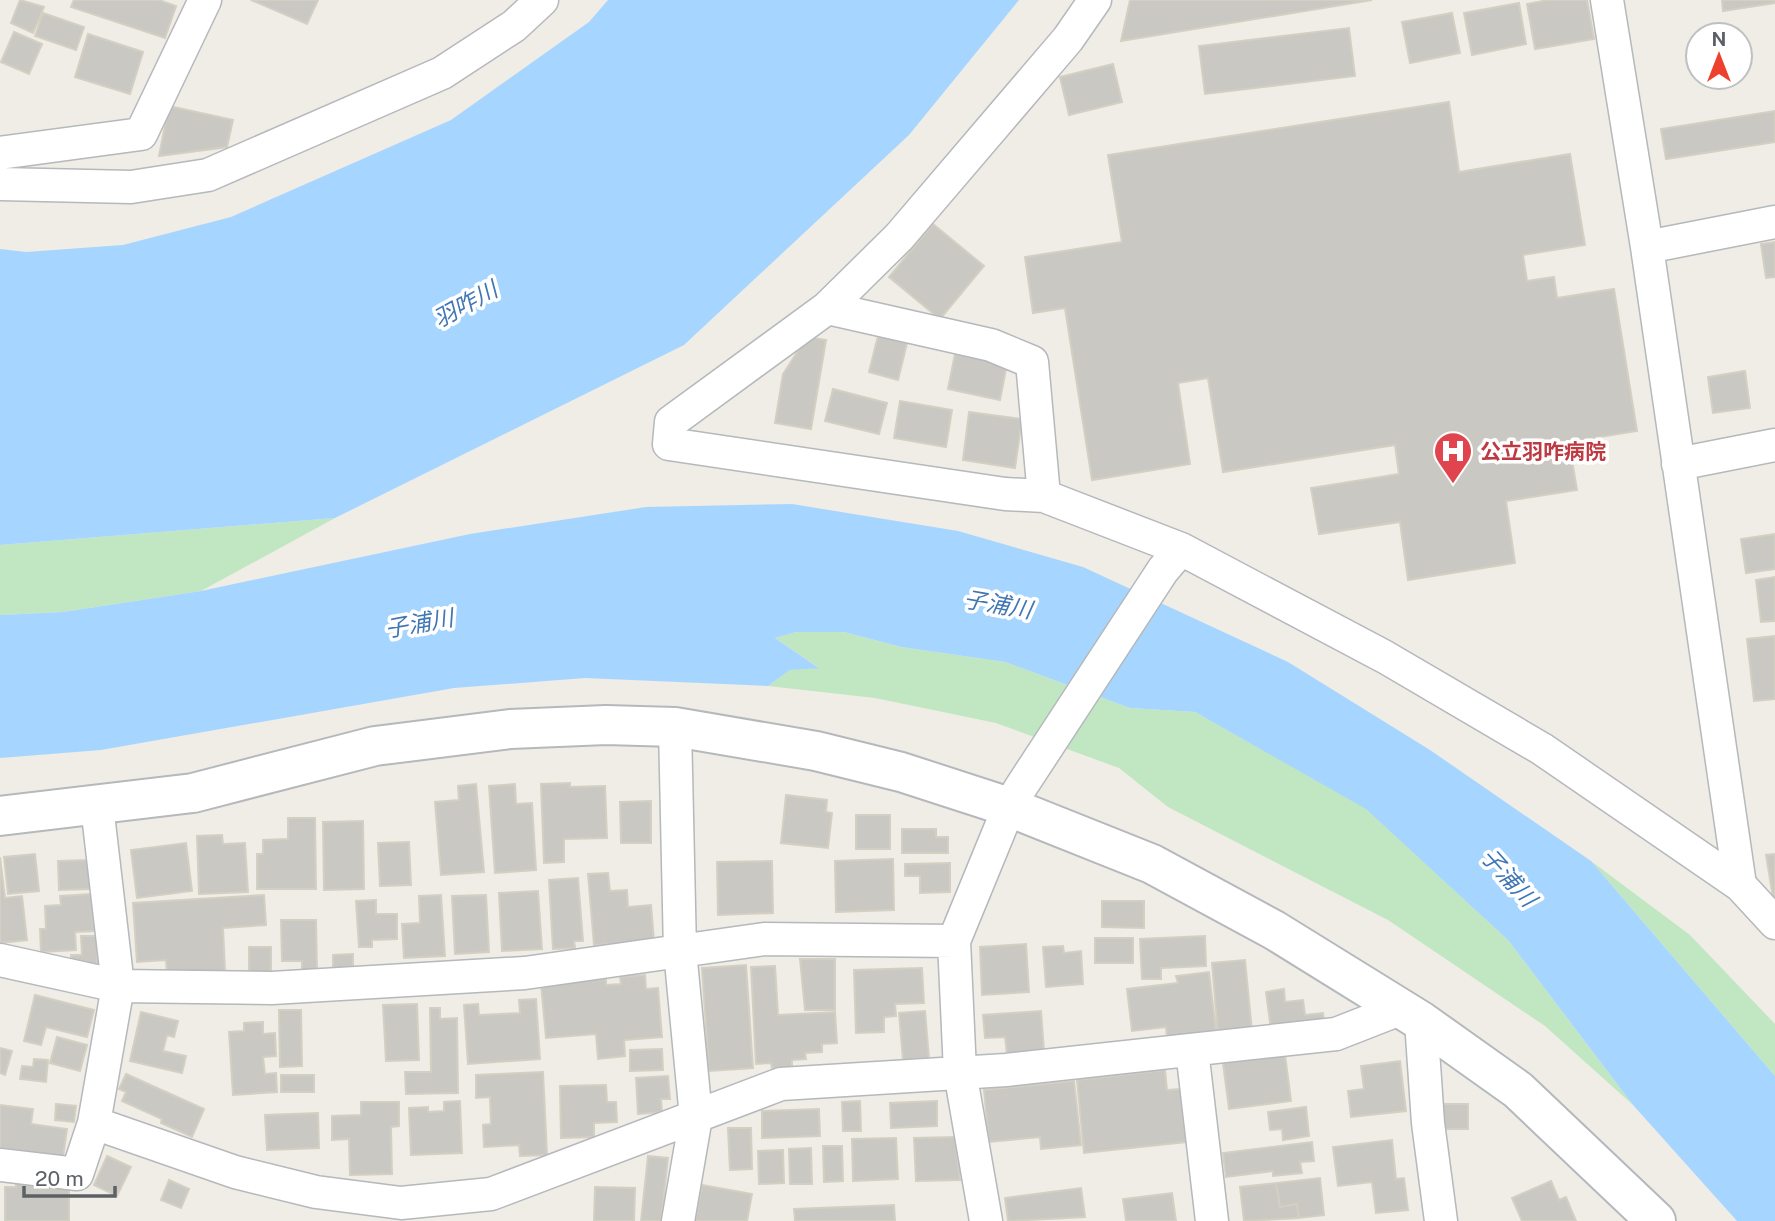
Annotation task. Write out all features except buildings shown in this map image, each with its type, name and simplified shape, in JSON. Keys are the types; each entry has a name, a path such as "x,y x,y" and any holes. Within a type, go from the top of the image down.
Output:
{"street":[{"path":"0,153 141,134 205,0"},
{"path":"0,184 131,187 208,174 442,73 514,26 542,0"},
{"path":"1095,0 1068,39 898,237 827,308 671,422 669,444 1005,494 1044,496 1172,560 1385,657 1542,749 1740,885 1775,922"},
{"path":"1607,0 1647,247 1740,885"},
{"path":"1647,247 1775,222"},
{"path":"827,308 991,345 1032,362 1044,496"},
{"path":"1678,464 1775,445"},
{"path":"986,1221 960,1072 954,941 1015,797 1172,560"},
{"path":"0,816 193,793 375,746 510,729 606,725 675,727 816,751 1015,797 1152,864 1273,930 1411,1015 1518,1090 1656,1221"},
{"path":"675,727 680,951 696,1117 677,1221"},
{"path":"0,1165 77,1174 94,1123 118,986 97,806"},
{"path":"0,960 118,986 272,988 512,974 764,939 954,941"},
{"path":"94,1123 236,1172 316,1192 401,1203 491,1194 782,1084 1006,1070 1336,1034 1411,1015"},
{"path":"1411,1015 1441,1221"},
{"path":"1192,1049 1212,1221"}],"green space":[{"path":"335,518 201,591 63,612 0,615 0,545"},
{"path":"796,632 844,632 901,647 1005,662 1130,708 1195,712 1366,808 1508,940 1633,1105 1545,1026 1388,920 1168,807 1119,768 996,723 875,698 768,686 790,670 818,667 775,638"},
{"path":"1591,861 1690,935 1775,1024 1775,1076"}],"water":[{"name":"羽咋川","path":"608,0 1019,0 909,135 684,345 335,518 0,545 0,249 26,252 123,245 231,217 451,120 589,22"},
{"name":"子浦川","path":"792,504 958,531 1083,567 1288,662 1430,750 1591,861 1775,1076 1775,1221 1737,1221 1633,1105 1508,940 1366,809 1195,712 1130,708 1005,662 901,647 844,632 796,632 775,638 819,668 790,670 768,686 585,678 454,688 101,750 0,758 0,615 63,612 201,591 470,534 646,507"}],"place":[{"name":"公立羽咋病院","path":"1453,485"}]}
